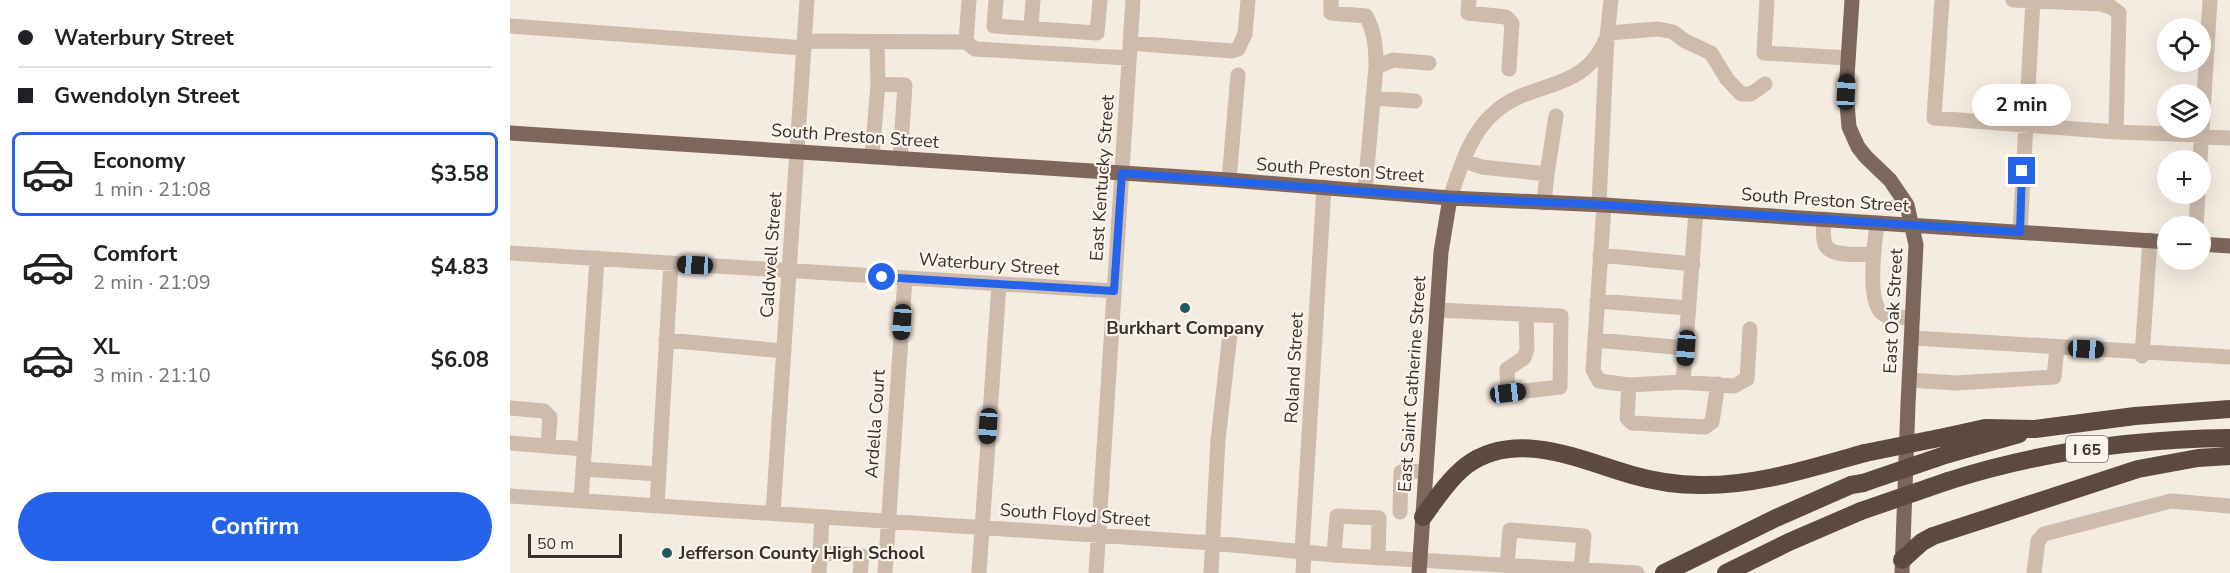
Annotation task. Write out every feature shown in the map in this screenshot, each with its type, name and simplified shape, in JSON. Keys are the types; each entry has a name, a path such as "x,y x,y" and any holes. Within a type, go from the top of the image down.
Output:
{"highway":[{"name":"I 65","path":"1664,573 1819,499 1948,454 2035,429 2135,416 2230,409"},
{"path":"1423,516 1443,489 1465,467 1476,459 1501,449 1531,448 1565,454 1635,476 1699,485 1744,482 1781,475 1865,453 1985,428 2035,429"},
{"name":"I 65","path":"1726,573 1861,510 2005,465 2070,452 2138,443 2230,438"},
{"path":"1902,567 1922,542 1933,536 2108,479 2165,464 2230,456"}],"main road":[{"name":"East Oak Street","path":"1852,0 1847,115 1851,133 1866,157 1896,187 1907,205 1916,245 1902,567"},
{"name":"South Preston Street","path":"510,133 1229,180 1450,198 1601,205 2157,241"},
{"name":"East Saint Catherine Street","path":"1419,567 1443,238 1450,198"},
{"path":"2211,245 2230,246"}],"street":[{"name":"Caldwell Street","path":"773,513 807,0"},
{"path":"966,42 969,0"},
{"path":"996,0 993,26 1097,33 1100,0"},
{"path":"1031,28 1033,0"},
{"name":"East Kentucky Street","path":"1095,573 1133,0"},
{"path":"510,26 804,45 966,42 975,48 1232,51 1238,49 1245,34 1248,0"},
{"path":"1331,0 1331,13 1366,16 1372,26 1376,47 1365,190"},
{"path":"1469,0 1468,13 1506,17 1512,23 1509,69"},
{"path":"1611,0 1607,35 1600,255 1593,370 1599,381 1629,385 1683,382 1734,386 1747,379 1750,328"},
{"path":"1767,0 1764,53 1848,58"},
{"path":"1942,0 1934,118 2157,134"},
{"path":"2013,0 2101,4 2119,13 2116,132"},
{"path":"2205,84 2210,0"},
{"path":"2020,232 2033,1"},
{"path":"1607,35 1658,29 1673,32 1685,41 1711,53 1727,79 1742,94 1751,94 1765,84"},
{"path":"1450,198 1477,133 1496,111 1522,95 1560,84 1575,76 1592,61 1607,35"},
{"path":"872,157 878,84 877,42"},
{"path":"1376,67 1393,60 1429,63"},
{"path":"1229,180 1238,75"},
{"path":"878,84 905,84 900,159"},
{"path":"1373,98 1415,101"},
{"path":"1544,203 1556,116"},
{"path":"2211,137 2230,138"},
{"path":"1464,161 1482,167 1547,174"},
{"name":"Roland Street","path":"1303,573 1324,187"},
{"path":"1683,382 1696,211"},
{"path":"1824,219 1823,238 1828,249 1834,252 1874,254"},
{"path":"1877,223 1874,292 1880,311 1885,315 1913,318"},
{"path":"2142,354 2150,240"},
{"name":"Waterbury Street","path":"510,253 1114,291"},
{"path":"1600,255 1693,264"},
{"path":"581,501 597,258"},
{"path":"657,506 671,264"},
{"name":"Ardella Court","path":"885,573 905,278"},
{"path":"979,573 984,474 999,284"},
{"path":"1597,301 1689,308"},
{"path":"1437,310 1526,314 1561,316 1560,387 1508,393 1507,369 1524,358 1527,349 1526,314"},
{"path":"1211,573 1218,440 1230,333"},
{"path":"1912,338 2142,354 2230,357"},
{"path":"666,340 784,351"},
{"path":"1595,340 1686,348"},
{"path":"1909,380 1956,383 2054,377 2057,347"},
{"path":"1629,385 1627,418 1632,423 1705,427 1712,422 1718,384"},
{"path":"510,408 544,411 550,417 548,446"},
{"path":"510,443 584,449"},
{"path":"583,469 659,474"},
{"path":"1400,512 1401,472 1426,471"},
{"name":"South Floyd Street","path":"510,496 1213,543 1378,558 1419,567 1508,566 1637,573"},
{"path":"2034,573 2038,541 2044,534 2054,530 2172,501 2230,506"},
{"path":"1334,555 1337,516 1379,519 1400,512 1423,516"},
{"path":"819,573 822,517"},
{"path":"1378,558 1379,519"},
{"path":"1508,566 1510,530 1584,536 1581,569"},
{"path":"820,552 862,555 860,573"}],"place":[{"name":"Burkhart Company","path":"1185,308"},
{"name":"Jefferson County High School","path":"667,553"}],"route":[{"path":"882,277 1114,291 1122,173 1450,198 1604,205 2020,232 2022,171"}]}
